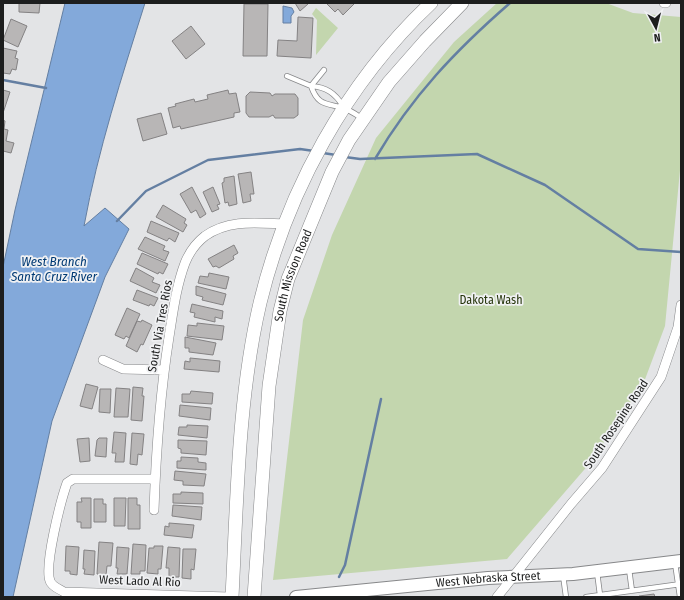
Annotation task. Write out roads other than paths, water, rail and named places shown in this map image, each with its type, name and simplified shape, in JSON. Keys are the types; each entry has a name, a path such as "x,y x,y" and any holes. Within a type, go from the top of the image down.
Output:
{"main road":[{"name":"South Mission Road","path":"231,597 237,498 246,391 260,304 284,224 308,170 344,108 372,68 408,24 431,3"},
{"name":"South Mission Road","path":"254,597 260,492 269,386 280,311 288,279 332,172 349,140 389,82 425,41 462,3"},
{"path":"253,348 274,351"}],"street":[{"name":"South Via Tres Rios","path":"154,510 155,479 164,370 176,293 186,261 194,246 205,236 216,230 240,222 284,224"},
{"name":"South Rosepine Road","path":"497,597 571,504 602,468 661,377 680,328 681,305"},
{"path":"103,360 123,369 164,370"},
{"name":"West Lado Al Rio","path":"155,479 73,479 67,483 64,490 50,555 49,580 52,585 64,592 218,595 231,597"},
{"name":"West Nebraska Street","path":"296,597 394,586 597,572 678,562"}],"lane":[{"path":"311,86 323,71"},
{"path":"287,76 311,86 322,86 337,96 344,108"},
{"path":"311,86 314,96 328,106 344,108 363,119"},
{"path":"678,562 680,597"},
{"path":"629,568 632,591"},
{"path":"597,572 600,595"},
{"path":"563,575 566,597"},
{"path":"586,597 616,595 632,591 680,585"}],"water":[{"name":"West Branch Santa Cruz River","path":"65,3 145,3 103,141 84,226 105,208 129,229 105,277 52,421 13,597 3,597 3,267 15,210"},
{"path":"283,6 292,8 294,12 291,16 291,23 283,23"}],"waterway":[{"path":"375,159 404,115 436,75 471,38 510,3"},
{"path":"3,80 46,88"},
{"name":"Dakota Wash","path":"117,221 146,191 208,160 300,149 314,151"},
{"name":"Dakota Wash","path":"323,153 336,155"},
{"name":"Dakota Wash","path":"345,157 360,159 477,154 545,185 638,249 681,252"},
{"path":"339,577 345,565 381,399"}]}
